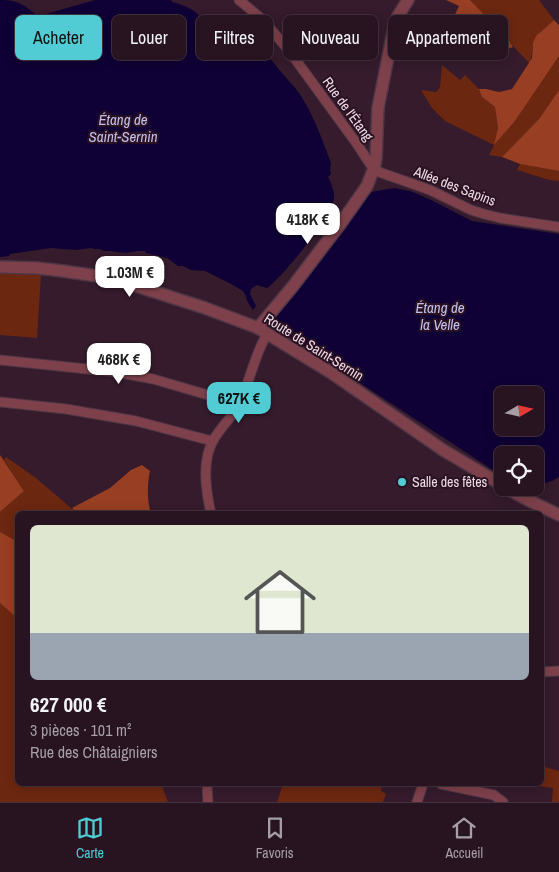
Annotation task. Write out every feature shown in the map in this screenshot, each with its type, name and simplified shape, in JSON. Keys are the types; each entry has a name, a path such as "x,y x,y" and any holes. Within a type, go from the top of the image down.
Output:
{"street":[{"name":"Rue de l'Étang","path":"239,0 263,20 290,52 374,168"},
{"path":"211,511 206,478 208,454 212,441 239,404 259,348 263,331 293,286 351,210 367,186 374,168 381,89 392,32 405,1"},
{"name":"Allée des Sapins","path":"374,168 386,176 430,190 477,212 500,218 559,227"},
{"name":"Route de Saint-Sernin","path":"0,267 36,268 97,276 205,308 263,331 330,372 443,450 494,480"},
{"path":"0,360 116,372 153,379 239,404"},
{"path":"0,402 66,409 136,420 212,441"},
{"path":"521,496 559,515"},
{"path":"544,672 559,671"},
{"path":"207,786 208,802"},
{"path":"417,802 422,786"},
{"path":"451,786 494,795 503,802"}],"shaded area":[{"path":"446,0 470,0 485,15 455,15 459,6"},
{"path":"470,0 539,0 554,20 535,39 529,63 508,41 508,15 484,15"},
{"path":"554,20 559,25 559,56 515,121 494,145 498,128 495,107 482,97 479,89 499,92 512,89 532,58 533,43 536,36"},
{"path":"508,39 513,47 508,49"},
{"path":"559,56 559,90 539,119 502,157 489,155 494,145 445,121 432,108 421,90 436,92 440,88 442,65 460,80 465,75 479,89 482,97 495,107 498,128 495,144 515,121"},
{"path":"559,90 559,171 520,164 502,157 539,119"},
{"path":"520,164 559,171 559,181 549,180 517,170"},
{"path":"0,272 41,274 37,338 0,335"},
{"path":"0,455 24,491 0,512"},
{"path":"6,457 36,478 74,511 15,511 15,541 0,532 0,512 24,491 4,460"},
{"path":"142,465 150,471 148,492 150,511 75,511 72,508 110,488 131,470"},
{"path":"0,532 15,541 15,616 0,603"},
{"path":"0,603 15,616 15,786 162,786 168,802 0,802"},
{"path":"544,767 559,771 559,802 552,802 553,788 539,786 544,786"},
{"path":"282,786 382,786 381,791 386,794 383,802 277,802"}],"water":[{"name":"Étang de Saint-Sernin","path":"0,0 16,2 37,15 95,0 171,0 191,9 198,15 196,15 196,60 271,60 304,101 331,163 331,174 328,177 334,199 331,208 305,247 274,282 267,288 257,285 251,289 250,294 256,306 253,310 243,291 231,284 205,271 191,270 178,266 167,258 146,253 145,251 126,253 91,248 76,250 51,248 0,257"},
{"name":"Étang de la Velle","path":"394,188 410,191 472,221 559,234 559,477 544,483 544,446 494,446 494,471 270,324 371,192"}],"place":[{"name":"Salle des fêtes","path":"402,482"}]}
